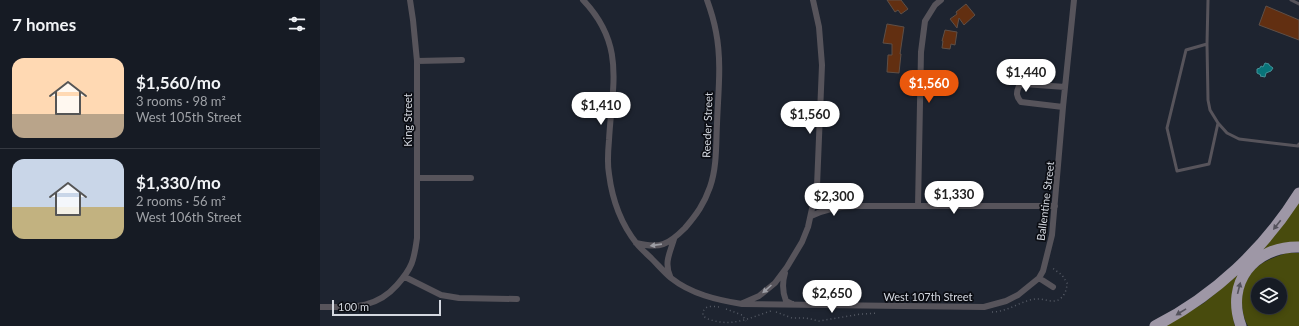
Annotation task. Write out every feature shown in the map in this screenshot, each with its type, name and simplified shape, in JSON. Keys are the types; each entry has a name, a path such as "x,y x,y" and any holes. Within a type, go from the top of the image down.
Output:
{"highway":[{"path":"1156,326 1194,304 1236,269 1253,253 1278,223 1299,193"},
{"path":"1241,326 1236,300 1240,281 1246,272 1257,259 1271,251 1281,248 1299,247"}],"street":[{"name":"King Street","path":"320,307 360,306 373,303 389,294 405,276 411,267 414,257 417,238 416,61 410,0"},
{"name":"West 107th Street","path":"583,0 599,20 606,34 611,48 614,65 608,158 612,192 618,210 636,243 671,278 687,288 702,295 722,301 742,304 984,307 1006,301 1018,295 1039,278"},
{"name":"Reeder Street","path":"636,243 650,246 667,243 674,239 697,214 705,201 711,185 715,168 718,50 717,33 707,0"},
{"path":"742,304 759,296 775,283 787,267 802,242 811,216 817,186 822,65 819,27 813,0"},
{"path":"930,0 935,6"},
{"path":"918,206 921,52 925,21 935,6 942,0"},
{"name":"Ballentine Street","path":"1039,278 1043,271 1052,235 1074,0"},
{"path":"416,61 462,60"},
{"path":"1063,107 1021,102 1016,92 1019,86 1024,84 1065,87"},
{"path":"417,178 471,178"},
{"path":"817,186 830,197 854,206"},
{"path":"811,216 826,209 854,206 1055,206"},
{"name":"Reeder Street","path":"671,278 666,262 674,239"},
{"path":"787,267 782,280 782,292 786,301 794,305"},
{"path":"405,276 441,295 459,298 518,299"},
{"path":"1039,278 1053,287"}],"lane":[{"path":"1208,0 1208,100 1210,110 1218,123 1227,133 1239,139 1298,146 1299,144"},
{"path":"1291,0 1299,4"},
{"path":"1207,44 1186,50 1167,128 1177,171 1209,164 1218,123"}],"path":[{"path":"708,307 721,307 742,315 746,321 721,324 705,317 703,312 705,308 708,307"}],"shaded area":[{"path":"1265,63 1269,64 1273,68 1271,71 1266,73 1265,77 1260,76 1261,75 1257,73 1257,69 1261,66 1263,67"},
{"path":"1299,200 1299,243 1262,251"},
{"path":"1287,253 1299,253 1299,326 1248,326 1244,316 1242,303 1246,281 1256,268 1270,259"},
{"path":"1240,273 1233,306 1233,319 1235,326 1165,326 1204,303"}],"building":[{"path":"887,0 901,0 908,9 901,14 898,10 895,12"},
{"path":"966,4 975,15 964,25 959,18 957,28 950,19"},
{"path":"1266,6 1299,20 1299,40 1259,25"},
{"path":"887,24 904,27 899,73 887,72 888,55 892,55 892,44 883,43"},
{"path":"945,30 957,32 955,45 951,44 950,49 942,48"}]}
